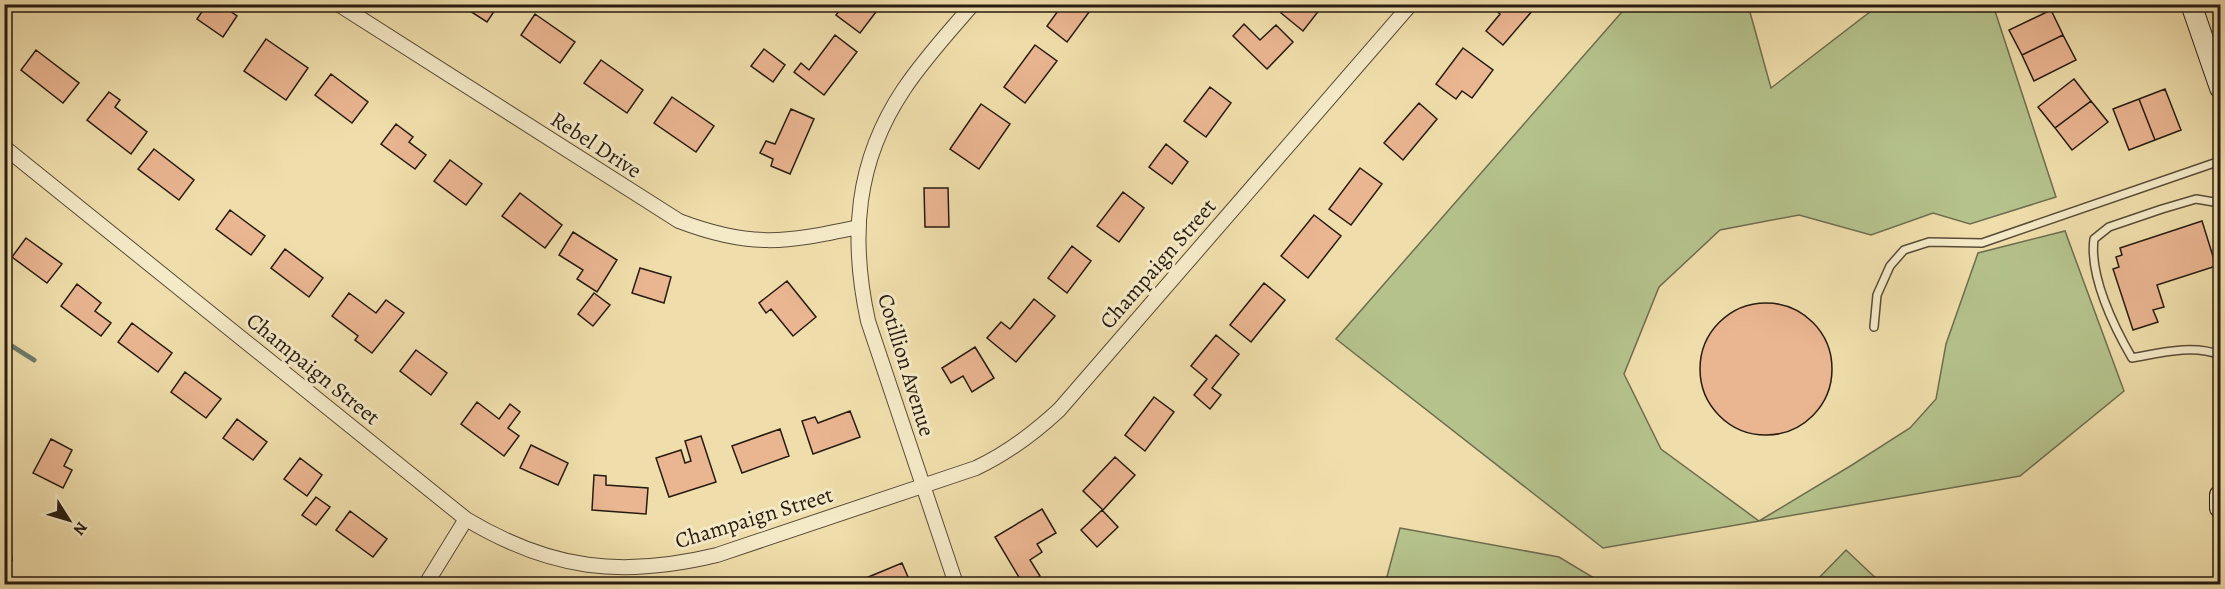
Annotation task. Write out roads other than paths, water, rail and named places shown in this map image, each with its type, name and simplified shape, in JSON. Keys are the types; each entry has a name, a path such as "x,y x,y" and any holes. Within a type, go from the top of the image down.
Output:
{"main road":[{"path":"2191,4 2220,88"},
{"path":"2220,495 2220,508"}],"street":[{"name":"Rebel Drive","path":"338,4 679,221 711,233 760,241 793,240 858,227"},
{"name":"Cotillion Avenue","path":"956,585 868,321 860,285 858,227 861,195 870,157 884,123 916,72 973,4"},
{"name":"Champaign Street","path":"4,147 466,519 515,545 550,558 606,567 640,568 679,565 717,555 923,486 992,460 1032,435 1059,410 1411,4"},
{"path":"426,585 466,519"}],"lane":[{"path":"1874,327 1877,295 1890,266 1904,250 1929,242 1982,243 2220,161"},
{"path":"2220,203 2196,199 2109,227 2094,239 2092,254 2096,277 2132,358 2205,349 2220,355"}],"waterway":[{"path":"4,341 34,360"}]}
